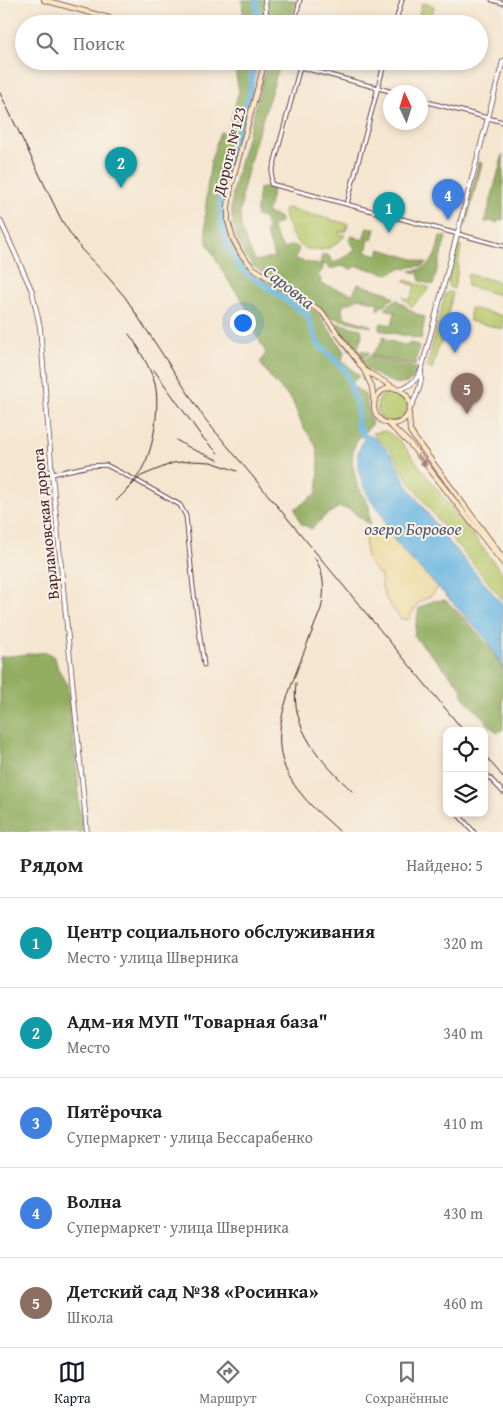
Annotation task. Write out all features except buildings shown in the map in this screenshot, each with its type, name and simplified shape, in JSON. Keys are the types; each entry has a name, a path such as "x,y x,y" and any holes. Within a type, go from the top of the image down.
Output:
{"main road":[{"path":"44,0 99,15"},
{"name":"Дорога №123","path":"262,70 231,186 228,221 233,238 241,254 253,268 322,312 364,370 372,387 374,403"},
{"name":"Дорога №123","path":"364,370 396,388"},
{"path":"503,558 492,546 410,444 389,424 378,418 374,411 374,403 384,390 396,388 407,395 411,407 409,415 410,430 414,437 492,546 503,563"},
{"path":"389,424 398,424 409,415"}],"street":[{"path":"264,0 266,15"},
{"path":"296,15 300,0"},
{"path":"398,15 402,0"},
{"path":"492,0 503,3"},
{"path":"411,407 417,394 421,371 503,61"},
{"path":"299,70 272,172 271,184 503,246"},
{"path":"308,70 383,89"},
{"path":"347,204 383,70"},
{"path":"428,102 503,122"},
{"name":"Варламовская дорога","path":"0,220 32,291 40,327 52,474 87,832"},
{"path":"396,388 413,383 421,371"},
{"path":"407,386 414,388 417,394"},
{"path":"52,474 89,466 106,465 180,505 186,516 193,587 204,665"},
{"path":"488,776 503,792"},
{"path":"461,817 474,832"}],"green space":[{"path":"242,0 296,0 292,15 243,15"},
{"path":"422,3 434,6 432,15 419,15"},
{"path":"236,70 256,70 248,110 230,171 225,206 227,231 231,242 248,268 319,314 344,352 342,360 359,376 351,384 365,395 372,425 357,440 353,450 352,462 357,484 369,506 370,525 349,509 339,507 326,515 312,529 301,524 295,509 317,493 319,470 317,449 302,425 292,400 274,382 260,363 266,353 252,327 245,304 227,279 207,243 205,219 211,160 220,132 227,133 239,91"},
{"path":"265,70 278,70 254,146 242,194 240,221 245,239 255,261 275,257 266,233 268,228 264,218 256,216 259,189 271,186 273,190 267,213 279,217 281,222 271,227 283,249 293,245 299,248 295,259 323,266 322,271 318,275 321,279 320,284 353,294 358,284 388,293 394,298 377,310 378,303 358,298 351,303 345,303 342,311 346,318 371,327 325,314 254,267 245,256 236,237 233,225 231,206 234,185"},
{"path":"503,154 503,220 499,219 497,223 485,222"},
{"path":"479,162 482,163 466,225 462,224"},
{"path":"287,208 348,224 346,231 339,232 339,234 345,235 335,245 322,250 303,247 291,234 284,214 284,209"},
{"path":"367,227 375,229 372,240 369,239 366,252 378,255 380,249 427,263 422,266 408,267 407,269 401,268 388,274 357,266 352,269 341,266 329,269 327,265 320,264 322,255 328,255 334,263 356,250 349,240 352,236 363,240"},
{"path":"440,236 446,237 433,285 420,281 418,273 410,271 424,268 429,264 437,250"},
{"path":"457,243 461,246 454,289 449,287 448,282"},
{"path":"468,274 503,283 503,296 467,286"},
{"path":"405,280 430,288 412,307 402,297 410,300 415,286 405,282"},
{"path":"453,293 441,343 432,369 427,367 445,294"},
{"path":"396,299 416,314 425,317 421,339 379,330 381,323 392,325 395,312 385,309"},
{"path":"470,308 503,316 503,329 470,321"},
{"path":"331,322 361,329 362,335 357,351 361,352 362,350 370,353 357,360"},
{"path":"384,336 386,337 385,340 408,346 409,343 419,345 415,366 371,355 380,345"},
{"path":"370,356 418,369 414,378 408,382 402,384 394,383 363,367 360,362"},
{"path":"392,392 398,393 406,401 406,413 398,421 392,422 386,421 378,413 377,407 378,401 386,393"},
{"path":"386,431 400,441 503,574 503,600 457,545 417,492 403,472 395,455 372,433"},
{"path":"445,600 483,639 503,669 503,729 497,733 464,698 461,687 414,636 419,608 433,601"},
{"path":"47,652 55,658 58,669 67,683 78,781 79,809 83,832 0,832 0,657"}],"sand":[{"path":"386,525 403,550 438,587 432,595 418,603 408,620 401,619 389,604 384,595 381,576 372,567 366,553 366,535"}],"water":[{"name":"озеро Боровое","path":"369,435 376,439 393,456 406,484 448,541 503,605 503,669 487,640 395,541 382,514 371,501 358,469 358,453 363,441"}],"waterway":[{"name":"Саровка","path":"256,0 257,15"},
{"name":"Саровка","path":"252,70 251,89 221,192 221,221 228,247 240,268 307,315 318,344 345,370 358,408 357,425 370,444"}],"railway":[{"path":"0,93 62,221 81,249 125,297 205,419 461,727"},
{"path":"129,334 140,350"},
{"path":"125,492 137,477 147,459 153,438 157,403 155,384 147,364 136,345"},
{"path":"154,370 202,437 218,453"},
{"path":"176,440 218,460"},
{"path":"116,501 141,476 173,463 191,461 211,462 237,471"},
{"path":"314,557 322,576 321,609 286,703 280,734 280,750 291,780 311,805 339,831"},
{"path":"296,683 295,700 303,730 319,756 352,791"},
{"path":"488,759 503,777"}],"place":[{"name":"Адм-ия МУП \"Товарная база\"","path":"121,188"},
{"name":"Волна","path":"448,220"},
{"name":"Центр социального обслуживания","path":"389,233"},
{"name":"Пятёрочка","path":"455,353"},
{"name":"Детский сад №38 «Росинка»","path":"467,414"}]}
